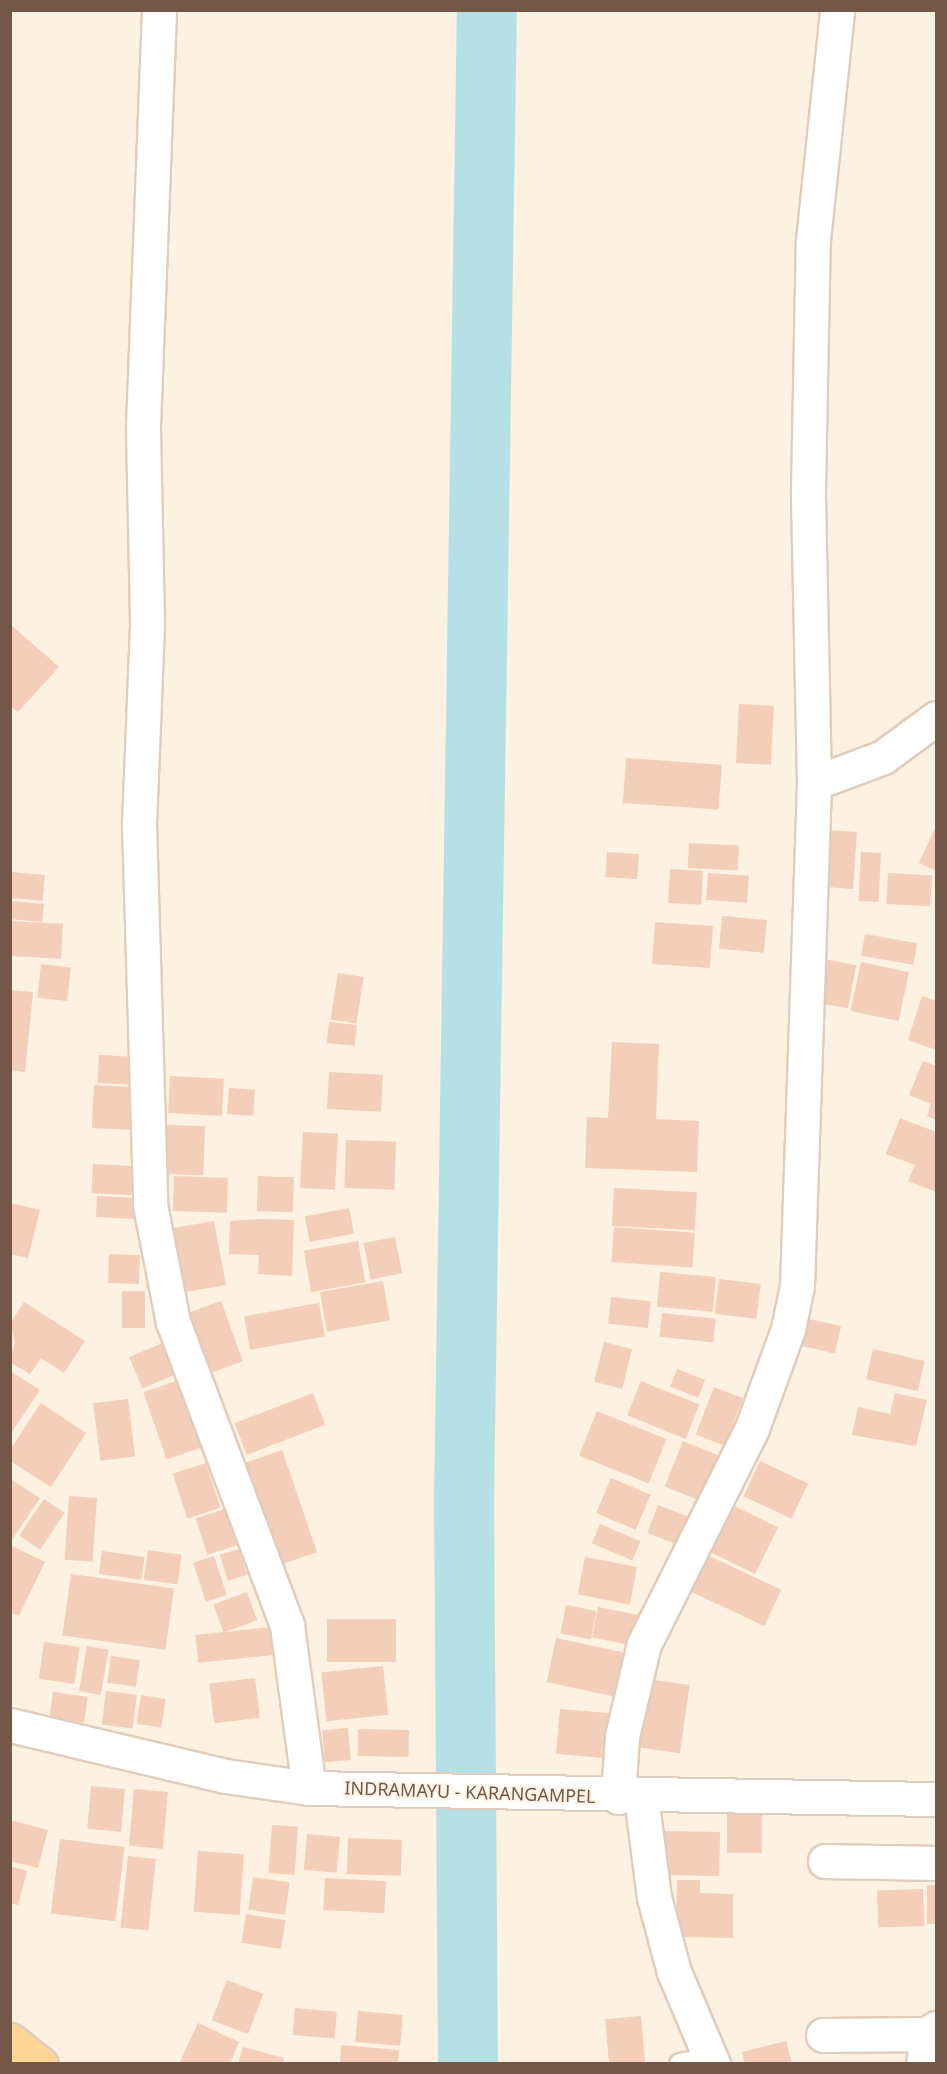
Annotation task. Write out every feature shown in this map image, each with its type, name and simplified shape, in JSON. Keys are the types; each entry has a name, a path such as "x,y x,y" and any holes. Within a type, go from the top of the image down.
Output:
{"main road":[{"path":"10,2040 41,2064"}],"street":[{"path":"159,10 143,430 147,625 139,824 150,1205 173,1322 287,1626 320,1788"},
{"path":"701,2062 654,1897 630,1797 622,1736 644,1644 752,1428 788,1329 797,1286 814,783 808,492 813,240 837,10"},
{"path":"814,783 882,757 936,718"},
{"name":"INDRAMAYU - KARANGAMPEL","path":"10,1725 226,1776 320,1788 630,1797 936,1799"},
{"path":"825,1860 936,1863"},
{"path":"823,2035 929,2042"}],"building":[{"path":"10,624 59,667 18,712 10,706"},
{"path":"739,704 774,706 771,765 736,763"},
{"path":"626,758 722,765 719,810 623,803"},
{"path":"936,826 936,871 919,863"},
{"path":"827,830 857,832 853,889 823,887"},
{"path":"689,843 739,846 738,871 688,868"},
{"path":"607,852 639,854 637,879 605,877"},
{"path":"861,852 881,853 878,902 858,901"},
{"path":"670,869 703,871 701,905 668,903"},
{"path":"12,872 45,875 43,901 10,898"},
{"path":"708,873 749,876 747,903 706,900"},
{"path":"888,873 932,875 930,906 886,904"},
{"path":"10,901 44,904 42,922 10,919"},
{"path":"722,916 767,920 764,953 719,949"},
{"path":"10,921 63,924 61,959 10,956"},
{"path":"655,922 713,926 710,968 652,964"},
{"path":"865,934 917,943 913,965 861,956"},
{"path":"819,958 856,965 848,1008 811,1001"},
{"path":"861,962 909,972 899,1021 851,1011"},
{"path":"41,964 71,967 67,1001 37,998"},
{"path":"338,973 364,977 356,1023 331,1019"},
{"path":"10,990 33,992 25,1072 10,1070"},
{"path":"922,996 936,1001 936,1050 908,1040"},
{"path":"329,1022 357,1025 355,1046 327,1043"},
{"path":"612,1042 659,1044 656,1119 699,1121 697,1172 585,1168 587,1117 608,1118"},
{"path":"99,1055 134,1057 132,1085 98,1083"},
{"path":"923,1061 936,1066 936,1120 927,1116 931,1104 909,1095"},
{"path":"329,1072 383,1075 381,1112 327,1109"},
{"path":"170,1076 224,1079 222,1116 168,1113"},
{"path":"94,1085 134,1087 132,1130 92,1128"},
{"path":"229,1088 255,1090 253,1116 227,1114"},
{"path":"900,1118 936,1132 936,1192 908,1181 915,1165 886,1154"},
{"path":"167,1125 205,1126 203,1175 165,1174"},
{"path":"303,1132 338,1134 335,1190 300,1188"},
{"path":"346,1140 396,1142 394,1190 344,1188"},
{"path":"93,1164 146,1167 144,1196 91,1193"},
{"path":"174,1176 228,1178 227,1213 173,1211"},
{"path":"258,1176 294,1177 293,1212 257,1211"},
{"path":"614,1188 697,1192 695,1230 612,1226"},
{"path":"97,1196 137,1198 136,1219 96,1217"},
{"path":"10,1203 40,1210 28,1258 10,1254"},
{"path":"349,1208 354,1234 310,1242 305,1217"},
{"path":"294,1220 292,1276 258,1274 259,1255 229,1254 230,1221"},
{"path":"214,1221 226,1285 185,1292 179,1261 167,1263 162,1238 175,1236 173,1228"},
{"path":"614,1227 695,1233 692,1268 612,1262"},
{"path":"395,1237 402,1273 371,1279 364,1243"},
{"path":"358,1241 365,1282 311,1292 304,1251"},
{"path":"109,1254 140,1255 139,1284 108,1283"},
{"path":"660,1272 716,1277 713,1312 657,1307"},
{"path":"719,1279 761,1284 756,1319 715,1314"},
{"path":"383,1281 390,1320 327,1332 320,1292"},
{"path":"122,1291 145,1291 145,1328 122,1328"},
{"path":"611,1297 651,1301 648,1328 608,1324"},
{"path":"221,1301 243,1361 202,1376 180,1316"},
{"path":"24,1302 85,1341 64,1373 41,1358 30,1374 10,1362 15,1342 10,1323"},
{"path":"319,1303 325,1336 250,1350 244,1316"},
{"path":"662,1313 716,1319 713,1343 659,1337"},
{"path":"805,1318 841,1326 835,1354 799,1345"},
{"path":"165,1342 178,1373 142,1389 129,1357"},
{"path":"604,1342 632,1349 622,1389 594,1382"},
{"path":"873,1349 925,1361 918,1391 866,1379"},
{"path":"677,1369 705,1380 698,1397 670,1387"},
{"path":"10,1371 40,1390 10,1435"},
{"path":"185,1378 208,1445 167,1459 143,1392"},
{"path":"641,1381 699,1405 686,1439 627,1415"},
{"path":"714,1387 743,1398 725,1446 696,1435"},
{"path":"313,1393 325,1425 247,1455 235,1423"},
{"path":"895,1393 927,1400 916,1446 852,1435 858,1407 890,1414"},
{"path":"128,1399 135,1457 100,1461 93,1403"},
{"path":"41,1403 86,1433 51,1487 10,1461 10,1450"},
{"path":"597,1411 667,1439 649,1484 579,1456"},
{"path":"683,1441 728,1459 709,1504 665,1486"},
{"path":"282,1450 317,1552 280,1565 245,1463"},
{"path":"760,1461 808,1483 792,1519 744,1496"},
{"path":"206,1463 221,1508 187,1519 173,1474"},
{"path":"611,1478 651,1495 636,1530 596,1513"},
{"path":"10,1479 40,1498 12,1540 10,1539"},
{"path":"69,1496 97,1498 92,1562 65,1560"},
{"path":"44,1499 65,1513 40,1549 19,1535"},
{"path":"658,1505 695,1519 685,1547 647,1533"},
{"path":"732,1505 778,1527 755,1574 709,1552"},
{"path":"228,1508 240,1544 207,1555 196,1519"},
{"path":"600,1524 641,1541 632,1561 592,1543"},
{"path":"10,1545 45,1562 19,1616 10,1612"},
{"path":"239,1549 247,1575 228,1581 220,1555"},
{"path":"148,1550 182,1555 177,1584 144,1580"},
{"path":"102,1551 145,1557 141,1580 99,1574"},
{"path":"707,1555 781,1590 764,1626 690,1591"},
{"path":"214,1556 227,1595 206,1602 193,1563"},
{"path":"585,1557 637,1567 630,1604 578,1594"},
{"path":"71,1574 174,1588 165,1650 62,1635"},
{"path":"247,1592 257,1620 223,1633 213,1604"},
{"path":"566,1605 596,1611 591,1639 560,1633"},
{"path":"598,1607 644,1616 638,1646 592,1637"},
{"path":"327,1619 396,1619 396,1662 327,1662"},
{"path":"281,1626 284,1654 198,1663 195,1635"},
{"path":"556,1638 627,1653 618,1697 547,1682"},
{"path":"44,1642 80,1647 75,1684 39,1679"},
{"path":"87,1646 109,1650 101,1695 79,1691"},
{"path":"111,1656 140,1660 136,1687 107,1683"},
{"path":"383,1666 388,1715 326,1721 321,1672"},
{"path":"255,1678 260,1718 214,1723 209,1684"},
{"path":"647,1679 690,1685 680,1753 637,1747"},
{"path":"106,1691 137,1695 133,1729 102,1725"},
{"path":"53,1692 88,1697 84,1723 49,1718"},
{"path":"141,1695 166,1699 161,1728 136,1724"},
{"path":"560,1709 613,1714 609,1758 556,1754"},
{"path":"348,1728 351,1760 325,1762 322,1730"},
{"path":"358,1729 409,1730 409,1757 358,1756"},
{"path":"91,1786 125,1789 121,1832 87,1829"},
{"path":"134,1789 168,1792 163,1849 129,1846"},
{"path":"727,1810 762,1810 762,1853 727,1853"},
{"path":"10,1820 48,1830 38,1868 10,1861"},
{"path":"272,1825 298,1827 295,1875 269,1873"},
{"path":"659,1831 720,1832 719,1876 658,1875"},
{"path":"307,1834 340,1837 337,1873 304,1870"},
{"path":"348,1838 402,1840 401,1876 347,1874"},
{"path":"60,1839 125,1847 115,1921 51,1913"},
{"path":"198,1851 244,1854 240,1915 194,1912"},
{"path":"128,1856 156,1859 148,1931 120,1928"},
{"path":"10,1866 27,1871 18,1905 10,1903"},
{"path":"253,1877 290,1882 285,1915 248,1910"},
{"path":"325,1878 386,1881 384,1913 323,1910"},
{"path":"677,1880 700,1880 700,1893 733,1894 733,1938 676,1937"},
{"path":"927,1885 936,1885 936,1924 927,1924"},
{"path":"923,1889 924,1926 878,1928 877,1891"},
{"path":"246,1914 286,1920 281,1949 241,1943"},
{"path":"227,1980 263,1994 248,2034 212,2020"},
{"path":"295,2008 337,2012 334,2039 293,2035"},
{"path":"358,2011 403,2015 400,2046 355,2042"},
{"path":"641,2016 645,2062 609,2064 605,2019"},
{"path":"198,2023 239,2042 230,2064 179,2064"},
{"path":"786,2041 792,2064 745,2064 742,2052"},
{"path":"341,2045 399,2050 398,2064 340,2064"},
{"path":"243,2047 284,2058 283,2064 238,2064"}],"waterway":[{"path":"468,2064 464,1499 487,10"}]}
